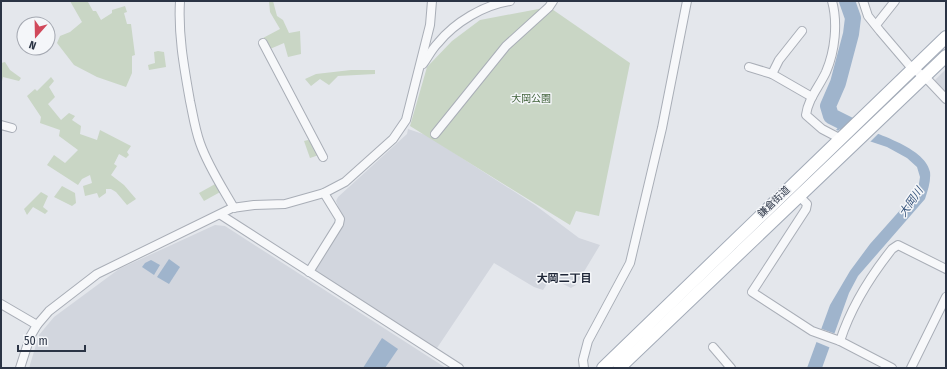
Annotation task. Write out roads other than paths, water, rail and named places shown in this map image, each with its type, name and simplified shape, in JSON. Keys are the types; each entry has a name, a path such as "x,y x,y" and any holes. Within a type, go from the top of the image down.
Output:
{"main road":[{"name":"鎌倉街道","path":"604,368 946,37"},
{"name":"鎌倉街道","path":"619,368 946,56"}],"street":[{"path":"180,1 179,25 182,57 194,125 206,156 234,208"},
{"path":"20,368 30,338 37,325 49,311 97,274 185,230 234,208 254,205 285,204 324,193 345,182 367,164 402,128 406,120 430,25 432,1"},
{"path":"420,68 438,42 455,27 476,13 510,1"},
{"path":"435,134 506,46 549,7 553,1"},
{"path":"584,368 583,360 588,341 630,263 662,128 687,1"},
{"path":"832,1 834,16 833,45 826,72 812,97 806,115 811,121 822,129 841,139"},
{"path":"863,1 868,16 876,26 914,69 946,99"},
{"path":"876,26 895,1"},
{"path":"772,74 779,60 802,31"},
{"path":"263,43 322,157"},
{"path":"749,67 772,74 812,97"},
{"path":"1,125 12,128"},
{"path":"309,272 339,224 340,219 324,193"},
{"path":"799,196 807,204 806,209 752,292 812,331 840,341 892,368"},
{"path":"221,215 459,368"},
{"path":"840,341 848,316 892,249 898,245 946,269"},
{"path":"911,368 946,297"},
{"path":"1,304 37,325"},
{"path":"713,347 731,368"}],"water":[{"path":"844,121 893,140 918,154 926,163 930,172 930,182 925,199 858,276 849,293 822,368 807,368 830,305 850,271 870,244 918,190 920,177 917,167 907,158 887,147 836,130"},
{"path":"169,259 180,267 169,284 157,277"},
{"path":"151,260 160,265 154,275 142,267 145,263"},
{"path":"382,338 398,349 385,368 363,368"}],"waterway":[{"name":"大岡川","path":"847,1 853,18 851,34 838,83 828,106 831,116 861,131"}],"district":[{"name":"大岡二丁目","path":"564,278"}],"park label":[{"name":"大岡公園","path":"531,99"}]}
